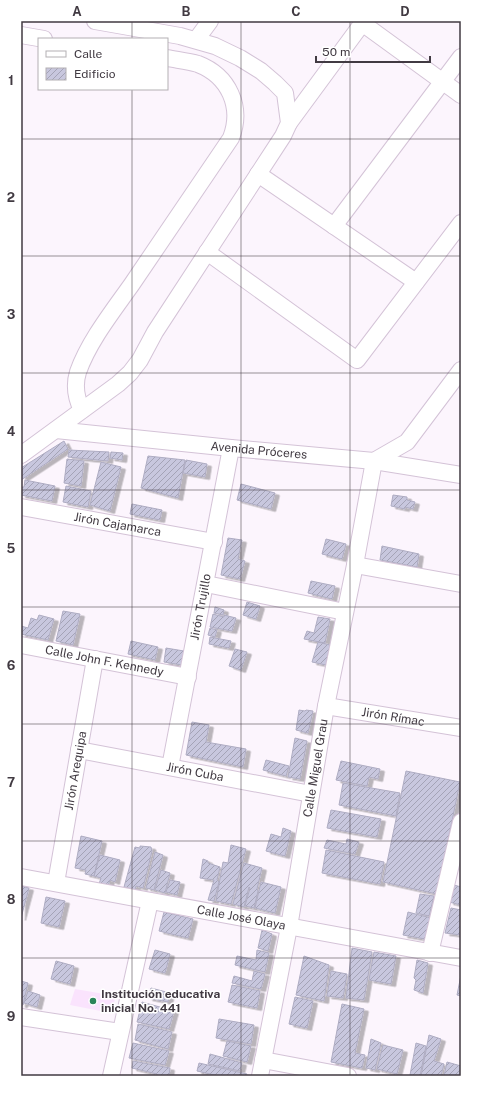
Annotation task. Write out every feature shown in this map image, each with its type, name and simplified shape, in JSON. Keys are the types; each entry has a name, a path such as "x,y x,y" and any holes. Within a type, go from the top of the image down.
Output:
{"street":[{"path":"95,21 116,23 196,40 214,46 240,58 261,71 285,94 289,123"},
{"path":"196,40 210,21"},
{"path":"21,455 118,384 133,369 148,347 155,332 283,136 289,123 363,22 461,96"},
{"path":"21,35 38,38"},
{"path":"334,226 461,57"},
{"path":"82,410 78,403 76,388 78,373 84,358 112,312 231,138 235,129 236,109 233,99 214,73 190,62 168,58"},
{"path":"258,174 416,282"},
{"path":"207,252 357,360 461,223"},
{"path":"374,461 407,442 461,370"},
{"name":"Avenida Próceres","path":"56,430 374,461 461,475"},
{"name":"Jirón Trujillo","path":"170,766 231,448"},
{"name":"Calle Miguel Grau","path":"262,1068 289,927 326,706 374,461"},
{"name":"Jirón Cajamarca","path":"21,507 214,542"},
{"path":"355,564 461,584"},
{"path":"206,584 345,612"},
{"name":"Calle John F. Kennedy","path":"21,645 188,677"},
{"name":"Jirón Arequipa","path":"56,883 95,659"},
{"name":"Jirón Rímac","path":"326,706 461,728"},
{"name":"Jirón Cuba","path":"79,750 312,794"},
{"path":"430,953 461,822"},
{"name":"Calle José Olaya","path":"21,877 461,958"},
{"path":"111,1076 150,901"},
{"path":"21,1016 120,1032"},
{"path":"262,1068 348,1076"}],"shaded area":[{"name":"Institución educativa inicial No. 441","path":"75,989 116,996 111,1013 70,1005"}],"building":[{"path":"64,441 68,449 21,480 21,468"},
{"path":"69,450 109,452 108,461 68,457"},
{"path":"111,452 123,453 122,460 110,458"},
{"path":"148,456 185,460 178,498 141,488"},
{"path":"67,459 84,461 81,486 64,483"},
{"path":"186,460 207,464 205,477 183,473"},
{"path":"101,462 121,467 110,511 90,505"},
{"path":"25,480 55,486 52,501 21,495 21,487 24,487"},
{"path":"241,484 275,493 271,509 237,500"},
{"path":"66,486 91,491 88,507 63,502"},
{"path":"393,495 407,497 407,500 415,502 413,509 391,506"},
{"path":"132,504 162,510 160,520 130,514"},
{"path":"228,538 242,540 238,559 245,561 240,579 221,575"},
{"path":"326,539 346,544 342,559 322,554"},
{"path":"382,546 419,554 417,567 380,560"},
{"path":"311,581 335,586 332,599 308,593"},
{"path":"247,602 260,606 256,619 243,615"},
{"path":"215,607 224,610 223,615 214,613"},
{"path":"63,611 80,614 73,645 56,641"},
{"path":"213,614 236,618 232,631 210,627"},
{"path":"39,615 54,619 48,640 21,634 21,626 28,628 31,618 37,620"},
{"path":"318,617 330,619 325,643 304,639 307,631 314,633"},
{"path":"210,628 217,630 215,637 208,635"},
{"path":"210,637 231,641 229,648 209,644"},
{"path":"131,641 158,647 155,660 128,654"},
{"path":"318,642 330,645 326,665 312,662"},
{"path":"166,648 184,651 182,665 164,662"},
{"path":"235,649 247,652 241,670 229,666"},
{"path":"299,710 313,711 308,733 296,730"},
{"path":"192,722 209,725 206,742 246,749 243,767 186,755"},
{"path":"295,738 307,741 300,779 288,777"},
{"path":"266,760 289,766 286,776 263,770"},
{"path":"341,761 380,769 378,779 369,777 367,786 336,780"},
{"path":"406,771 460,782 437,894 383,882"},
{"path":"343,783 400,793 396,816 339,805"},
{"path":"331,810 381,819 377,837 327,828"},
{"path":"283,828 291,831 285,856 266,851 271,834 281,837"},
{"path":"81,836 102,841 94,876 85,874 86,870 75,868"},
{"path":"347,839 359,842 355,854 324,848 327,840 346,844"},
{"path":"231,845 246,849 231,904 216,901 223,862 228,863"},
{"path":"140,846 151,847 152,851 143,888 136,886 135,890 124,887 135,847 140,848"},
{"path":"326,850 384,862 380,884 322,873"},
{"path":"155,852 163,855 154,890 146,888"},
{"path":"100,855 120,860 115,882 110,880 108,886 99,884 101,878 94,876"},
{"path":"203,859 208,861 208,863 220,867 217,880 219,882 214,901 208,900 214,880 200,878"},
{"path":"244,863 262,868 254,908 245,906 249,887 244,907 233,904"},
{"path":"161,870 170,873 165,893 155,890"},
{"path":"170,880 180,882 177,895 166,892"},
{"path":"261,882 281,887 275,913 255,908"},
{"path":"454,885 461,887 461,905 449,902"},
{"path":"21,886 29,888 21,918"},
{"path":"420,894 434,896 429,916 416,913"},
{"path":"46,897 65,901 59,927 41,923"},
{"path":"451,908 461,910 461,935 445,933"},
{"path":"164,912 193,919 188,938 159,931"},
{"path":"408,912 431,918 425,939 403,935"},
{"path":"262,930 272,934 268,951 258,948"},
{"path":"352,948 372,952 364,1000 346,998"},
{"path":"155,950 170,954 165,973 149,969"},
{"path":"257,950 269,953 265,972 235,965 237,956 256,960"},
{"path":"374,952 396,956 391,984 369,980"},
{"path":"304,956 329,965 324,1001 296,995"},
{"path":"417,960 428,963 423,993 414,990"},
{"path":"56,961 74,966 70,984 51,979"},
{"path":"254,971 265,974 261,989 232,983 234,976 252,981"},
{"path":"331,971 347,974 343,998 327,996"},
{"path":"461,975 461,996 457,995"},
{"path":"21,981 28,983 23,1005 21,1005"},
{"path":"232,985 260,991 257,1008 228,1002"},
{"path":"151,988 170,993 168,1002 148,998"},
{"path":"28,991 40,995 37,1007 24,1003"},
{"path":"295,997 313,1001 307,1028 289,1024"},
{"path":"142,1002 174,1011 169,1029 137,1022"},
{"path":"342,1004 364,1009 355,1053 365,1055 362,1068 331,1062"},
{"path":"219,1019 254,1025 251,1044 216,1038"},
{"path":"138,1024 172,1032 168,1049 135,1040"},
{"path":"429,1035 441,1039 434,1061 444,1064 441,1076 421,1076"},
{"path":"371,1039 381,1043 375,1070 366,1068"},
{"path":"227,1041 251,1046 247,1062 223,1056"},
{"path":"133,1043 169,1051 165,1065 129,1058"},
{"path":"416,1043 426,1046 420,1076 410,1075"},
{"path":"383,1045 403,1050 397,1074 377,1069"},
{"path":"210,1054 242,1063 240,1071 208,1064"},
{"path":"133,1061 170,1068 169,1076 157,1076 157,1074 132,1068"},
{"path":"447,1062 461,1066 461,1076 444,1076"},
{"path":"199,1063 247,1074 246,1076 219,1076 197,1071"}],"place":[{"name":"Institución educativa inicial No. 441","path":"93,1001"}]}
